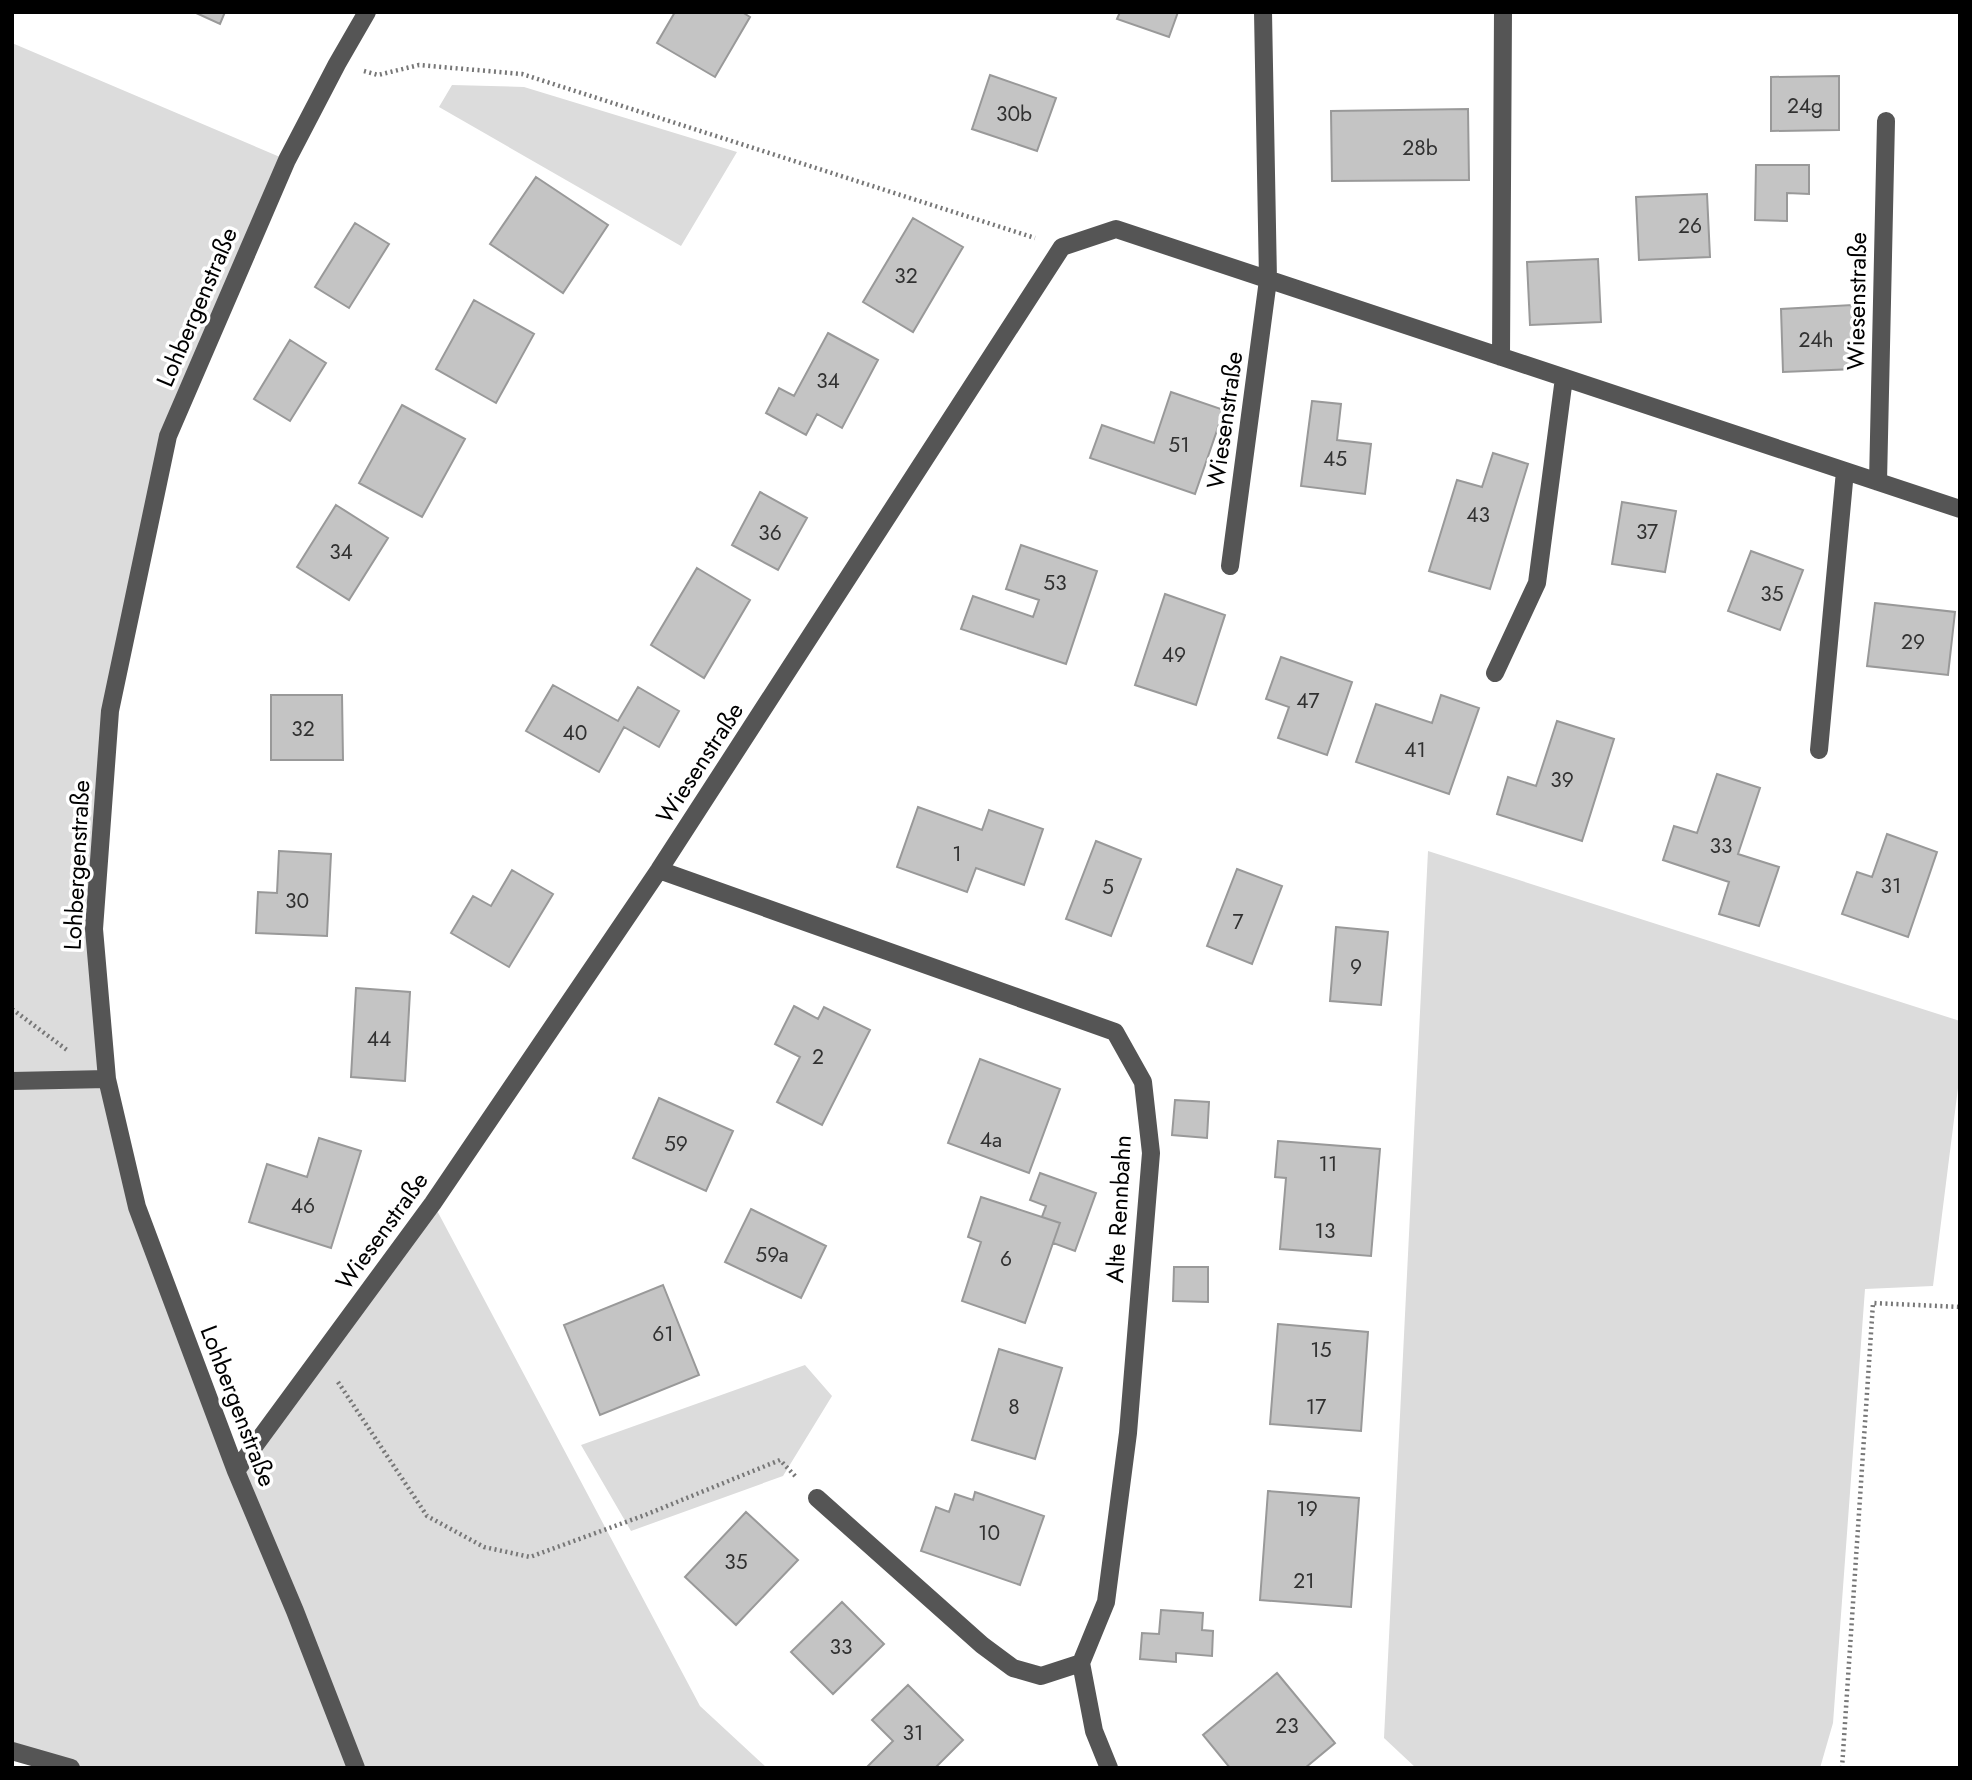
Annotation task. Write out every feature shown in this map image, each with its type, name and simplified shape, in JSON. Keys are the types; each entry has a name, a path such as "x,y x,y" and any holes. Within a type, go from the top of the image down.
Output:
{"street":[{"name":"Lohbergenstraße","path":"356,1768 295,1611 236,1471 137,1207 107,1079 94,929 110,712 168,436 287,160 367,12"},
{"name":"Wiesenstraße","path":"1230,566 1268,280 1263,12"},
{"path":"1501,357 1503,12"},
{"name":"Wiesenstraße","path":"1878,482 1886,121"},
{"path":"1062,247 1116,229 1960,509"},
{"name":"Wiesenstraße","path":"236,1471 433,1203 659,870 1062,247"},
{"path":"1495,673 1537,583 1564,378"},
{"path":"1819,750 1845,471"},
{"name":"Alte Rennbahn","path":"659,870 1115,1032 1143,1082 1151,1153 1128,1433 1106,1602 1081,1662"},
{"path":"12,1081 107,1079"},
{"path":"817,1499 982,1645 1013,1668 1041,1676 1081,1662 1094,1731 1109,1768"},
{"path":"12,1751 71,1768"}],"path":[{"path":"379,75 419,65 522,74 1062,247"},
{"path":"12,1009 107,1079"},
{"path":"1842,1768 1873,1303 1960,1307"},
{"path":"321,1356 428,1516 484,1547 530,1557 645,1515 780,1460 817,1499"}],"shaded area":[{"path":"12,43 287,160 168,436 110,711 94,929 107,1079 137,1207 235,1470 433,1203 700,1706 767,1768 71,1768 12,1751"},
{"path":"452,85 524,87 737,152 681,246 439,107"},
{"path":"1428,851 1960,1021 1960,1072 1933,1286 1865,1289 1833,1723 1820,1768 1416,1768 1384,1738"},
{"path":"805,1365 832,1396 783,1476 631,1531 581,1445"}],"building":[{"path":"194,12 225,12 220,24"},
{"path":"675,12 742,12 750,17 715,77 657,43"},
{"path":"1120,12 1178,12 1169,37 1117,19"},
{"path":"990,75 1056,98 1037,151 972,129"},
{"path":"1839,76 1839,130 1771,131 1771,77"},
{"path":"1468,109 1469,180 1332,181 1331,111"},
{"path":"1756,165 1809,165 1809,194 1787,193 1787,221 1755,220"},
{"path":"536,177 608,225 563,293 490,244"},
{"path":"1707,194 1710,257 1639,260 1636,197"},
{"path":"913,218 963,247 913,332 863,302"},
{"path":"355,223 389,244 349,308 315,287"},
{"path":"1598,259 1601,322 1530,325 1527,262"},
{"path":"474,300 534,334 496,403 436,369"},
{"path":"1852,305 1855,369 1783,372 1781,309"},
{"path":"828,333 878,360 842,428 817,414 806,435 766,413 779,388 794,396"},
{"path":"290,340 326,363 290,421 254,399"},
{"path":"1171,392 1224,410 1195,494 1090,458 1102,425 1154,443"},
{"path":"1312,401 1341,404 1337,440 1371,444 1365,494 1301,486"},
{"path":"402,405 465,439 422,517 359,483"},
{"path":"1493,453 1528,464 1490,589 1429,571 1457,480 1482,487"},
{"path":"760,492 807,518 778,570 732,545"},
{"path":"1622,502 1676,511 1665,572 1612,564"},
{"path":"336,505 388,538 349,600 297,567"},
{"path":"1021,545 1097,571 1066,664 961,629 973,596 1033,617 1039,600 1006,589"},
{"path":"1751,551 1803,570 1780,630 1728,611"},
{"path":"697,568 750,600 704,678 651,645"},
{"path":"1165,594 1225,615 1196,705 1135,685"},
{"path":"1875,603 1955,612 1948,675 1867,666"},
{"path":"1281,657 1352,682 1327,755 1278,738 1289,707 1266,699"},
{"path":"553,685 618,721 638,687 679,711 659,747 624,727 599,772 526,731"},
{"path":"271,695 342,695 343,760 271,760"},
{"path":"1441,695 1479,708 1449,794 1356,762 1376,704 1432,723"},
{"path":"1557,721 1614,739 1582,841 1497,814 1508,777 1536,786"},
{"path":"1717,774 1760,788 1738,854 1779,867 1759,926 1719,914 1729,882 1663,860 1674,826 1697,833"},
{"path":"918,807 982,830 989,810 1043,829 1024,885 976,868 967,892 897,867"},
{"path":"1887,834 1937,852 1908,937 1842,914 1857,872 1872,877"},
{"path":"1096,841 1141,859 1111,936 1066,919"},
{"path":"279,851 331,854 327,936 256,933 258,892 277,893"},
{"path":"1237,869 1282,886 1252,964 1207,946"},
{"path":"512,870 553,894 509,967 451,933 473,896 491,906"},
{"path":"1336,927 1388,932 1381,1005 1330,1001"},
{"path":"356,988 410,992 405,1081 351,1077"},
{"path":"794,1006 818,1019 824,1007 870,1030 822,1125 777,1102 800,1057 775,1044"},
{"path":"980,1059 1060,1089 1029,1173 948,1143"},
{"path":"659,1098 733,1131 706,1191 633,1158"},
{"path":"1175,1100 1209,1102 1207,1138 1172,1135"},
{"path":"319,1138 361,1151 331,1248 249,1222 267,1164 307,1177"},
{"path":"1278,1141 1380,1149 1371,1256 1280,1249 1286,1178 1275,1177"},
{"path":"1040,1173 1096,1193 1075,1251 1053,1243 1060,1223 1042,1217 1046,1206 1030,1200"},
{"path":"981,1197 1060,1223 1025,1323 962,1301 981,1242 968,1237"},
{"path":"751,1209 826,1246 801,1298 725,1262"},
{"path":"1174,1267 1208,1267 1208,1302 1173,1301"},
{"path":"663,1285 699,1375 600,1415 564,1325"},
{"path":"1278,1324 1368,1332 1361,1431 1270,1424"},
{"path":"999,1349 1062,1368 1035,1459 972,1440"},
{"path":"1268,1491 1359,1498 1351,1607 1260,1600"},
{"path":"975,1492 1044,1516 1020,1585 921,1551 936,1507 949,1512 955,1494 973,1500"},
{"path":"746,1512 798,1560 736,1625 685,1577"},
{"path":"842,1602 884,1644 833,1694 791,1652"},
{"path":"1161,1610 1203,1613 1202,1630 1213,1631 1212,1656 1176,1653 1176,1662 1140,1659 1142,1633 1159,1634"},
{"path":"1277,1673 1335,1743 1305,1768 1230,1768 1203,1735"},
{"path":"908,1685 963,1740 935,1768 870,1768 868,1766 893,1741 872,1720"}]}
